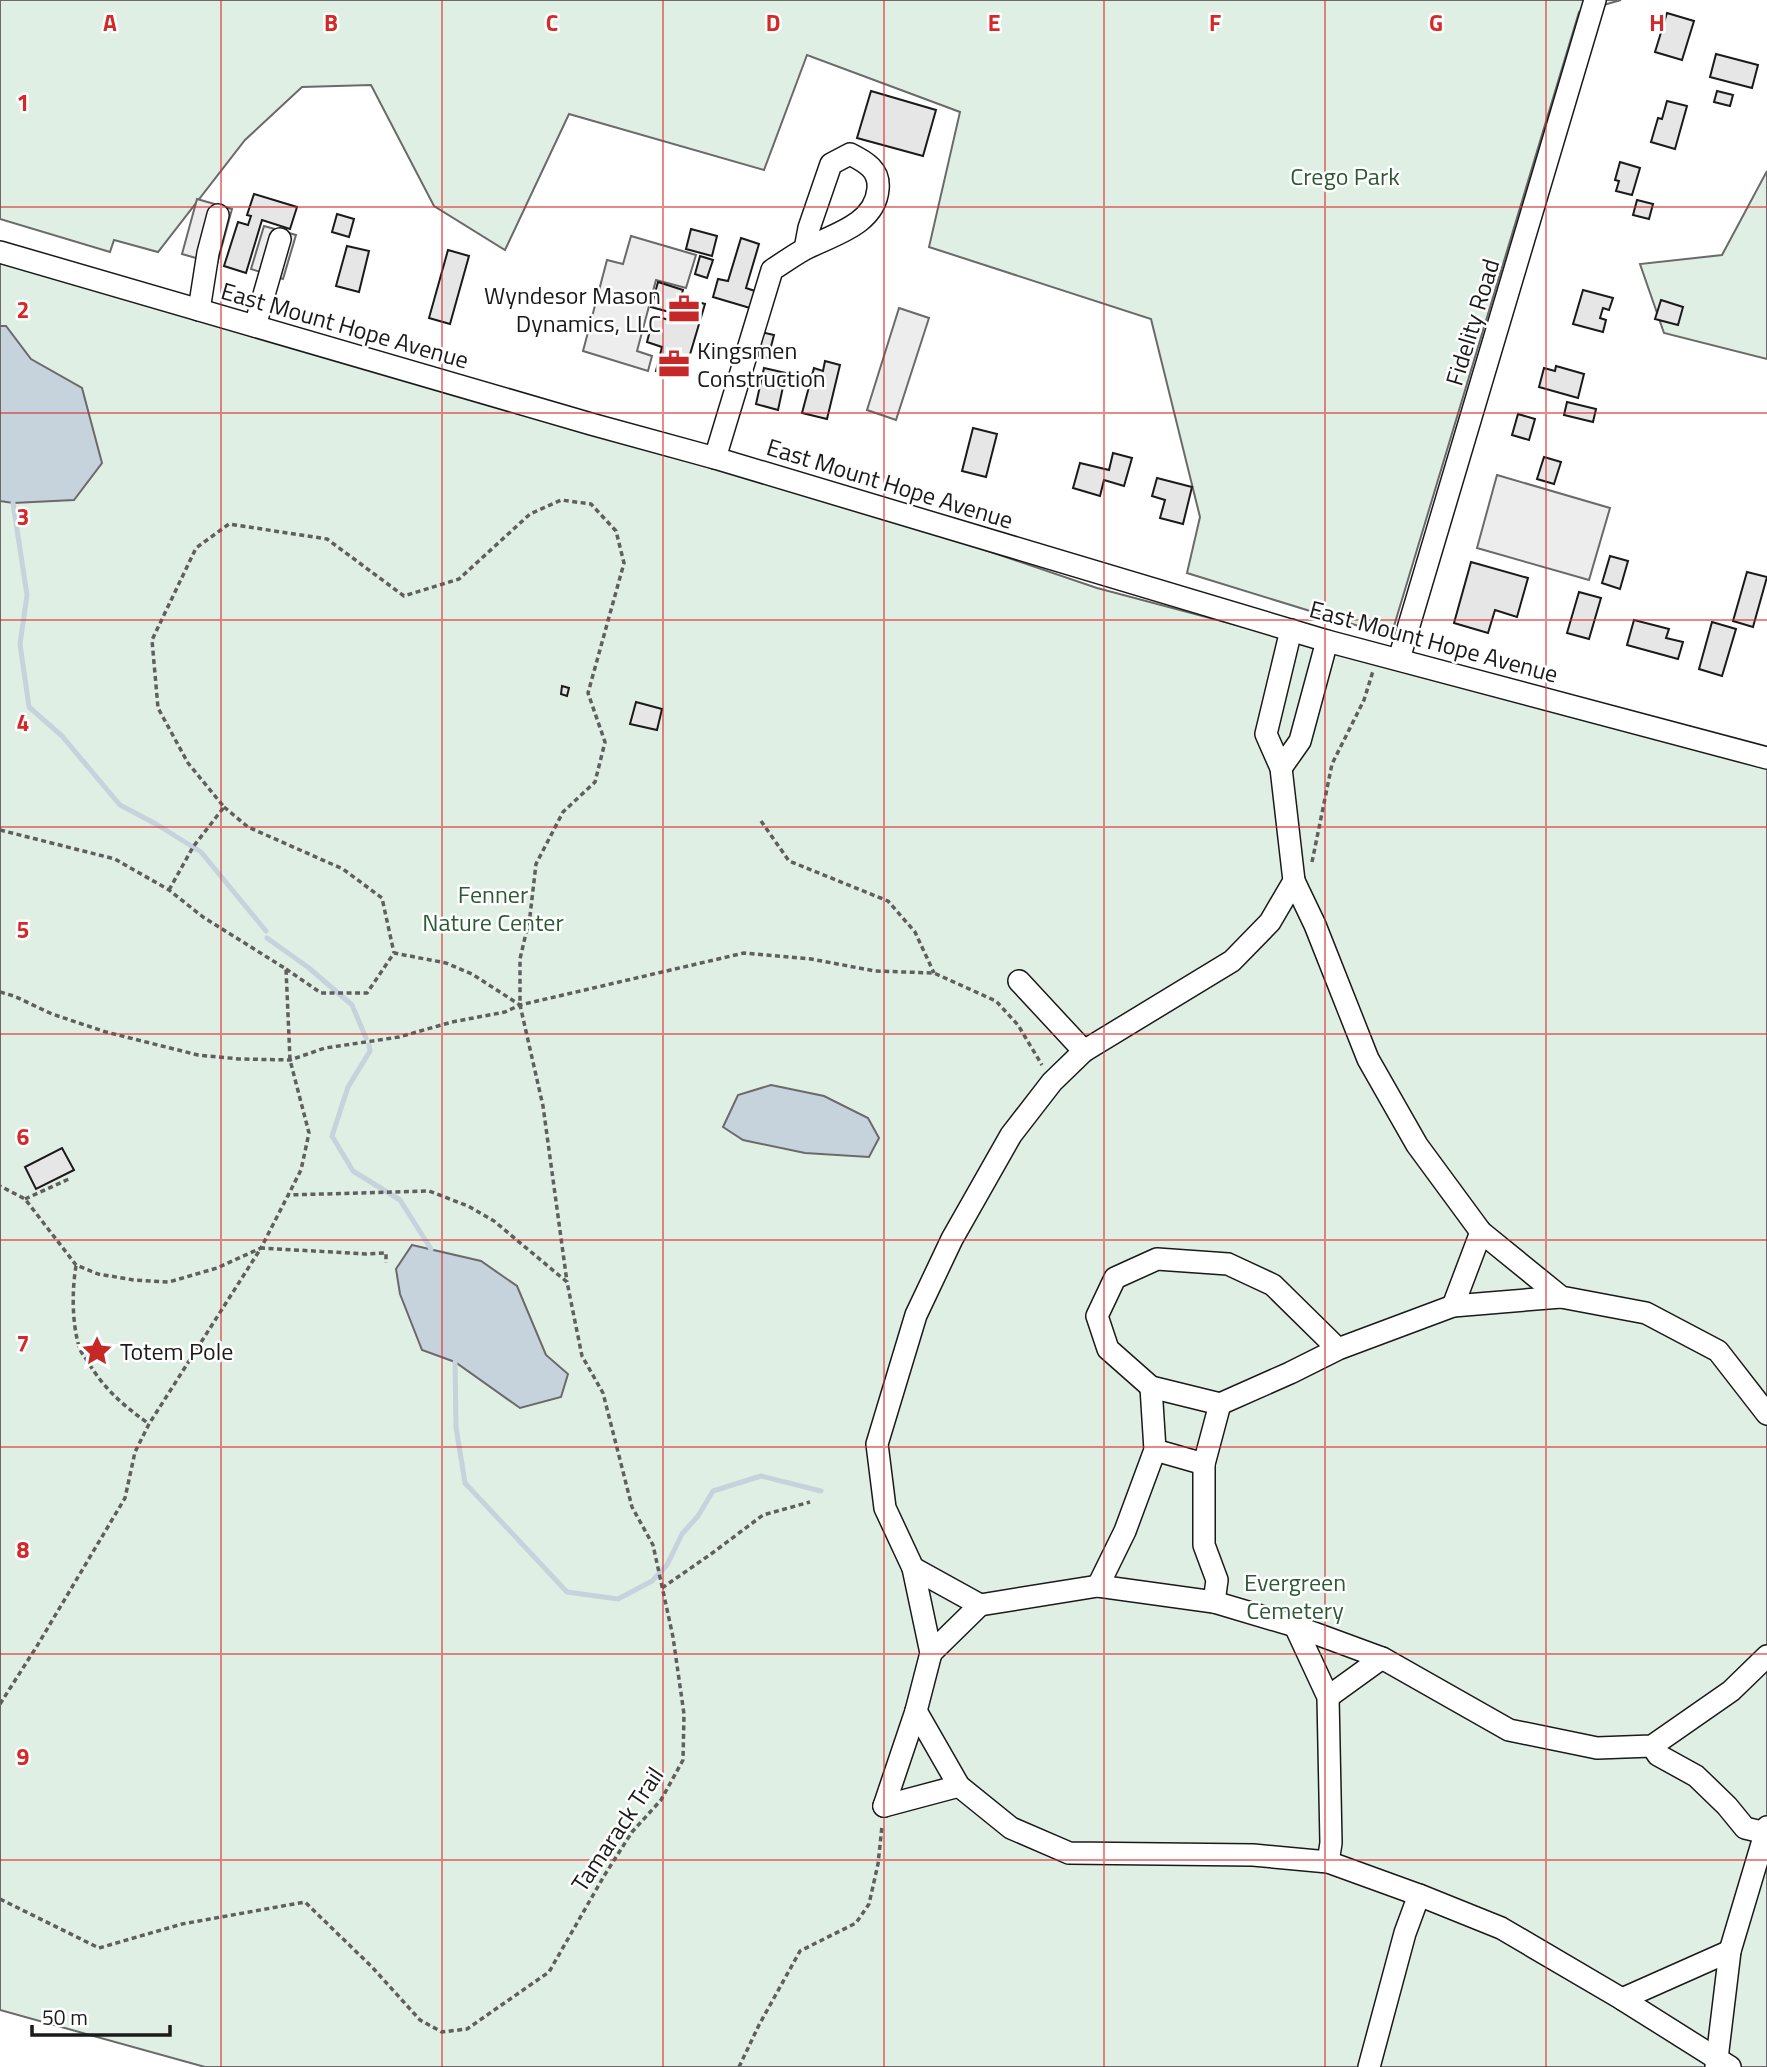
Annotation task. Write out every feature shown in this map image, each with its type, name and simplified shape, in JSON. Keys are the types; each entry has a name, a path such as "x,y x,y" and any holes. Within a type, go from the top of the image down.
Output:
{"street":[{"name":"Fidelity Road","path":"1399,659 1595,0"},
{"path":"199,310 208,253 218,215"},
{"path":"255,326 280,239"},
{"path":"715,458 772,270 805,249"},
{"name":"East Mount Hope Avenue","path":"0,252 715,458 1291,630 1767,758"},
{"path":"1291,630 1266,733 1281,768 1294,881 1315,925 1368,1059 1418,1145 1481,1232 1561,1297"},
{"path":"1281,768 1300,741 1327,640"},
{"path":"884,1806 916,1711 931,1653 913,1568 885,1508 877,1444 916,1315 952,1239 1011,1135 1052,1082 1084,1051 1232,961 1270,922 1294,881"},
{"path":"1019,981 1084,1051"},
{"path":"1453,1306 1481,1232"},
{"path":"1338,1349 1273,1285 1228,1264 1157,1259 1115,1278 1097,1316 1108,1349 1151,1387 1220,1404 1338,1349 1453,1306 1561,1297 1646,1313 1718,1351 1767,1413"},
{"path":"1098,1586 1125,1531 1155,1450 1151,1387"},
{"path":"1214,1602 1217,1580 1204,1545 1204,1464 1220,1404"},
{"path":"1155,1450 1204,1464"},
{"path":"913,1568 980,1605"},
{"path":"931,1653 980,1605 1098,1586 1214,1602 1294,1626 1382,1658 1509,1730 1597,1748 1652,1746 1731,1691 1767,1656"},
{"path":"1294,1626 1328,1697 1331,1843 1328,1862"},
{"path":"1328,1697 1382,1658"},
{"path":"916,1711 959,1786 1011,1828 1069,1853 1252,1855 1328,1862 1501,1928 1622,1999 1721,2065 1730,1951 1766,1830 1745,1828 1696,1776 1658,1755 1652,1746"},
{"path":"884,1806 959,1786"},
{"path":"1369,2067 1405,1933 1419,1895"},
{"path":"1622,1999 1730,1951"}],"path":[{"name":"Tamarack Trail","path":"0,1899 99,1948 182,1924 305,1902 372,1967 420,2020 442,2032 467,2029 550,1972 604,1876 632,1832 662,1800 683,1760 684,1714 673,1637 653,1545 632,1507 603,1393 582,1356 567,1282 543,1106 520,1005 520,959 530,916 536,864 563,812 595,782 605,742 588,693 624,563 616,531 591,504 561,500 530,514 459,579 404,596 327,539 229,524 196,548 152,640 158,708 188,763 224,807"},
{"path":"1294,881 1313,861 1332,764 1364,701 1373,671"},
{"path":"0,830 115,859 169,890 203,917 321,993 367,993 394,953 382,898 343,869 248,827 224,807 193,847 169,890"},
{"path":"761,821 789,861 888,901 915,932 933,973"},
{"path":"394,953 446,963 472,974 520,1005"},
{"path":"0,992 15,996 52,1014 106,1032 198,1055 290,1060 325,1048 398,1037 452,1022 505,1012 520,1005 744,953 811,958 875,971 933,973 996,1001 1018,1025 1052,1082"},
{"path":"0,1704 125,1498 135,1452 149,1424 261,1248 300,1170 309,1133 290,1060 286,969"},
{"path":"25,1199 71,1178"},
{"path":"0,1186 25,1199 76,1265 98,1274 169,1282 217,1268 261,1248 386,1254 386,1263"},
{"path":"288,1195 429,1191 468,1206 494,1222 567,1282"},
{"path":"76,1265 74,1295 78,1346 100,1382 123,1405 149,1424"},
{"path":"662,1588 763,1515 810,1502"},
{"path":"739,2067 800,1951 856,1923 869,1903 878,1864 884,1806"}],"green space":[{"name":"Crego Park","path":"0,0 1621,0 1579,12 1391,636 1187,573 1200,517 1151,319 929,247 960,112 807,55 764,170 569,114 505,250 434,206 371,85 302,87 245,140 158,252 114,240 110,252 0,219"},
{"path":"1767,171 1767,359 1664,333 1640,264 1722,255"},
{"path":"0,254 715,458 1097,588 1767,766 1767,2067 205,2067 0,2010"}],"shaded area":[{"path":"197,199 232,209 217,264 182,254"},
{"path":"264,226 296,235 283,279 251,269"},
{"path":"631,236 696,255 686,288 656,280 637,351 652,356 648,371 583,351 607,260 623,264"},
{"path":"899,308 929,318 896,420 867,410"},
{"path":"0,326 6,326 31,359 82,388 102,463 74,500 13,503 0,501"},
{"path":"1497,475 1610,508 1589,580 1477,548"},
{"path":"771,1085 824,1096 868,1118 879,1138 869,1157 805,1153 743,1140 723,1127 738,1095"},
{"path":"412,1245 481,1261 517,1286 546,1355 568,1374 561,1397 520,1408 455,1362 422,1350 400,1294 396,1269"}],"building":[{"path":"1667,13 1694,21 1682,60 1655,52"},
{"path":"1716,54 1758,65 1752,88 1710,77"},
{"path":"871,91 936,110 923,156 857,138"},
{"path":"1717,91 1733,95 1730,106 1714,102"},
{"path":"1667,101 1687,106 1675,149 1651,142 1658,118 1662,119"},
{"path":"1620,162 1640,168 1632,195 1616,191 1619,181 1615,180"},
{"path":"254,194 297,207 290,229 262,220 246,273 224,266 238,222 248,225 251,216 247,215"},
{"path":"1637,200 1653,204 1649,219 1633,215"},
{"path":"337,214 354,219 349,237 332,232"},
{"path":"691,229 717,236 712,256 686,249"},
{"path":"741,238 759,244 746,288 755,291 750,308 713,297 718,279 728,281"},
{"path":"347,246 369,251 359,292 336,286"},
{"path":"448,250 469,256 450,324 429,318"},
{"path":"700,256 713,260 707,278 695,274"},
{"path":"658,282 683,290 681,297 705,304 683,378 656,371 662,347 647,342 654,315 671,321 673,313 651,307"},
{"path":"1583,290 1613,298 1609,310 1603,308 1600,318 1606,320 1603,332 1573,324"},
{"path":"1661,300 1683,307 1678,325 1655,319"},
{"path":"761,332 774,335 768,358 756,355"},
{"path":"825,361 840,365 827,419 802,413 814,368 823,371"},
{"path":"1556,366 1584,374 1578,398 1539,387 1544,368 1555,371"},
{"path":"764,368 786,373 778,410 756,404"},
{"path":"1567,402 1596,409 1593,422 1564,415"},
{"path":"1518,414 1535,419 1529,440 1512,435"},
{"path":"973,428 997,434 986,477 962,471"},
{"path":"1113,453 1132,458 1124,486 1104,480 1100,496 1073,488 1080,463 1109,470"},
{"path":"1544,457 1561,462 1554,484 1537,479"},
{"path":"1157,478 1192,487 1183,524 1160,518 1165,500 1152,496"},
{"path":"1610,556 1628,561 1620,589 1602,583"},
{"path":"1471,562 1528,578 1517,617 1495,610 1488,633 1454,623"},
{"path":"1747,572 1767,577 1753,627 1733,621"},
{"path":"1579,592 1601,598 1589,639 1567,633"},
{"path":"1634,620 1669,629 1666,638 1683,642 1678,659 1627,645"},
{"path":"1712,622 1736,629 1722,676 1699,669"},
{"path":"562,686 569,688 567,696 561,694"},
{"path":"636,702 662,709 657,730 630,724"},
{"path":"62,1148 74,1170 36,1189 25,1167"}],"waterway":[{"path":"13,503 27,595 20,644 29,707 62,736 120,805 201,852 266,931"},
{"path":"267,938 309,968 352,1005 366,1038"},
{"path":"369,1045 370,1051 348,1087 332,1136 353,1171 400,1200 431,1249"},
{"path":"455,1362 456,1427 465,1483 567,1592 618,1599 652,1581 667,1565 682,1534 698,1516 713,1491 761,1476 821,1491"}],"place":[{"name":"Wyndesor Mason Dynamics, LLC","path":"684,309"},
{"name":"Kingsmen Construction","path":"674,364"},
{"name":"Totem Pole","path":"97,1351"}],"park label":[{"name":"Fenner Nature Center","path":"493,908"},
{"name":"Evergreen Cemetery","path":"1295,1596"}]}
